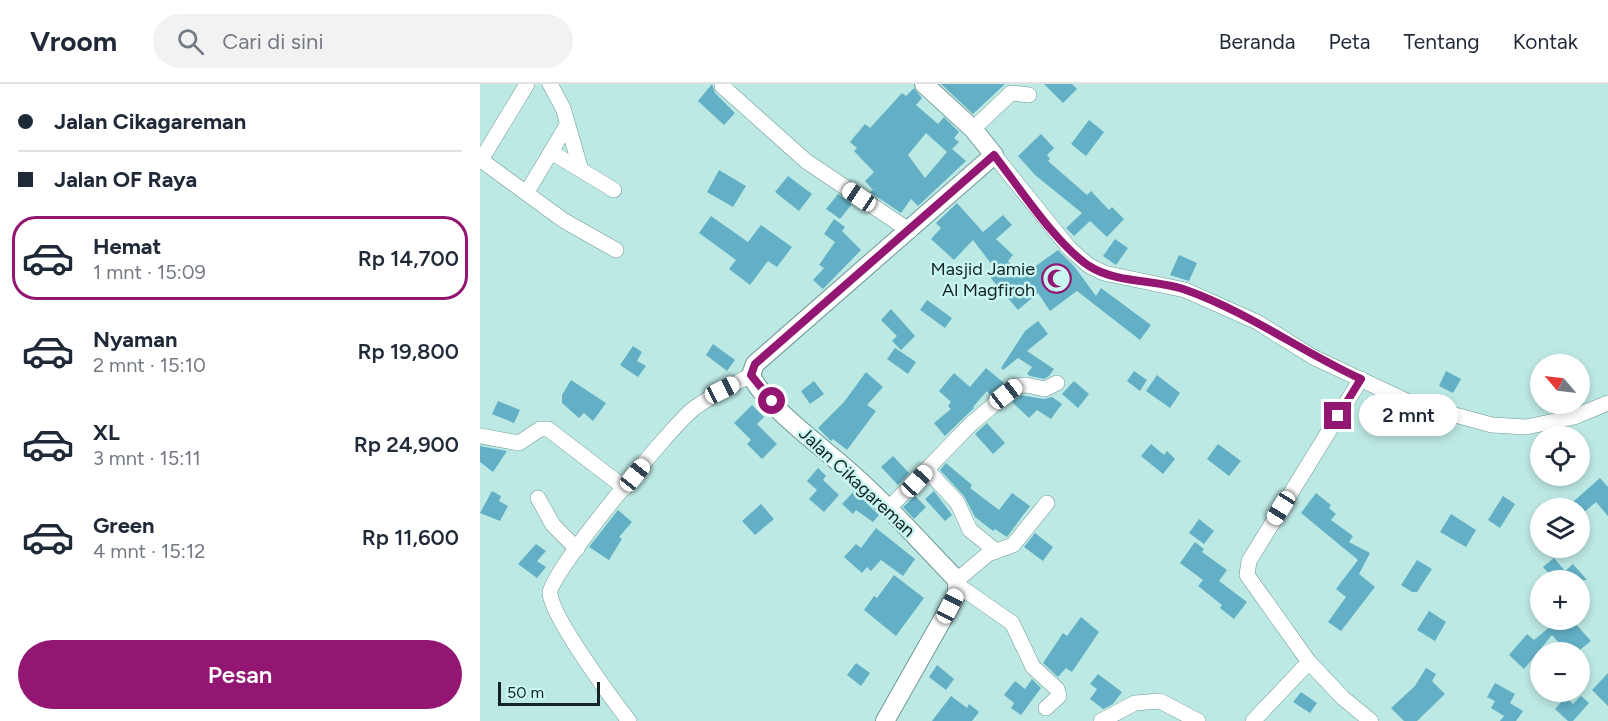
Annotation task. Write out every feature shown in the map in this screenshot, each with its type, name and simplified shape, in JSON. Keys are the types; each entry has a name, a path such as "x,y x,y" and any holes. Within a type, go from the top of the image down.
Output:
{"street":[{"path":"528,84 481,160 563,220 616,250"},
{"path":"550,84 563,108 581,170"},
{"path":"924,84 973,129 1069,248 1088,265 1104,273 1185,290 1257,322 1313,357 1411,403 1492,425 1526,427 1574,417 1608,403"},
{"path":"722,86 806,161 910,231"},
{"path":"973,129 1011,93 1029,94"},
{"path":"527,192 567,125"},
{"path":"551,152 614,190"},
{"path":"629,721 561,622 550,598 554,578 625,488 688,414 722,390 751,375 755,364 910,231 994,155"},
{"name":"Jalan Cikagareman","path":"751,375 757,385 802,431 850,472 888,509 958,583"},
{"path":"1361,379 1249,561 1247,575 1309,662 1343,698 1371,721"},
{"path":"888,509 971,424 1016,386 1026,385 1045,389 1058,383"},
{"path":"480,436 519,442 540,429 548,429 625,488"},
{"path":"927,470 957,502 970,530 996,551"},
{"path":"538,498 553,525 577,549"},
{"path":"889,719 944,618 958,583 987,554 1013,545 1047,503"},
{"path":"958,583 1012,622 1033,667 1058,689 1059,696 1046,708"},
{"path":"1252,721 1309,662"},
{"path":"1101,721 1135,703 1160,701 1198,721"}],"building":[{"path":"712,84 715,93 735,113 724,125 698,101"},
{"path":"941,84 1005,84 973,114"},
{"path":"1044,84 1072,84 1077,89 1063,103"},
{"path":"914,88 922,98 916,105 938,124 944,117 959,132 954,138 959,142 952,149 966,161 918,206 911,199 901,213 870,192 873,190 865,181 874,172 854,151 857,148 850,142 865,124 870,128 902,93 906,96","holes":["926,133 947,152 925,178 908,155"]},
{"path":"1089,120 1104,132 1086,156 1071,144"},
{"path":"1041,134 1054,148 1047,155 1050,159 1048,161 1087,195 1091,191 1109,210 1112,207 1124,219 1107,237 1090,221 1074,236 1066,228 1082,213 1035,175 1018,156"},
{"path":"719,170 746,186 733,207 707,192"},
{"path":"788,176 812,194 799,211 775,192"},
{"path":"838,194 852,204 840,219 826,209"},
{"path":"957,203 983,232 1003,215 1012,225 996,239 1013,255 1008,261 1022,276 1058,250 1074,266 1096,296 1101,288 1151,325 1140,340 1077,291 1050,311 1038,293 1018,310 989,276 996,270 973,240 954,260 931,239 941,228 936,223"},
{"path":"711,216 748,242 761,225 792,247 777,267 768,261 750,285 729,269 736,260 699,233"},
{"path":"834,219 845,227 842,231 861,250 823,289 813,280 824,268 819,265 835,242 824,234"},
{"path":"1115,239 1128,248 1116,265 1103,256"},
{"path":"1179,255 1197,263 1189,281 1170,275"},
{"path":"927,300 952,318 945,328 920,310"},
{"path":"891,309 915,336 901,350 892,341 897,336 881,320"},
{"path":"1038,321 1048,334 1027,351 1054,369 1049,376 1044,379 1030,376 1027,374 1032,367 1018,358 1003,370 1001,368 1025,331"},
{"path":"713,344 735,360 727,371 706,355"},
{"path":"633,346 642,352 637,361 646,366 638,377 620,365"},
{"path":"895,348 916,362 908,374 887,359"},
{"path":"986,368 1004,383 990,395 987,391 974,408 945,436 934,423 951,409 948,406 951,402 939,391 954,373 970,387"},
{"path":"1134,371 1147,380 1140,391 1127,381"},
{"path":"1446,371 1461,379 1453,393 1439,386"},
{"path":"866,372 883,387 867,405 876,411 847,450 833,439 831,441 818,428 844,402"},
{"path":"1157,375 1180,393 1170,408 1146,391"},
{"path":"571,380 606,403 593,421 584,413 579,418 562,403 562,395"},
{"path":"814,381 824,394 810,404 801,391"},
{"path":"1074,381 1089,394 1078,408 1062,394"},
{"path":"1020,395 1044,399 1052,397 1062,404 1051,419 1037,410 1029,418 1012,402"},
{"path":"498,401 520,410 514,423 492,414"},
{"path":"752,405 764,417 757,424 777,444 762,459 747,444 751,440 734,423"},
{"path":"987,423 1005,443 993,454 975,434"},
{"path":"1151,444 1164,455 1167,451 1175,459 1163,474 1141,456"},
{"path":"1218,444 1241,461 1229,476 1207,459"},
{"path":"480,446 507,451 493,472 480,462"},
{"path":"893,456 909,473 898,485 881,467"},
{"path":"946,463 972,485 970,488 999,510 1012,493 1030,506 1007,537 995,529 993,531 975,517 964,496 940,470"},
{"path":"818,468 826,476 823,480 839,495 824,512 809,499 817,490 807,481"},
{"path":"1600,478 1608,487 1608,516 1596,502 1590,507 1590,498 1577,498"},
{"path":"492,491 501,496 499,501 508,506 500,521 480,513"},
{"path":"854,491 879,515 873,522 856,510 853,514 842,504"},
{"path":"934,491 952,515 945,521 925,499"},
{"path":"1316,493 1331,505 1329,508 1336,514 1331,520 1353,536 1349,542 1370,553 1359,574 1375,587 1341,631 1328,622 1346,597 1336,589 1358,560 1301,513"},
{"path":"915,496 926,507 914,519 903,507"},
{"path":"1503,496 1515,504 1500,528 1488,520"},
{"path":"761,504 774,519 755,535 742,521"},
{"path":"618,510 632,522 619,537 622,539 609,560 589,547"},
{"path":"1451,514 1476,530 1466,547 1440,532"},
{"path":"1199,519 1214,531 1204,544 1189,533"},
{"path":"876,528 915,559 903,576 881,560 871,571 867,567 862,573 844,557 856,544 861,548"},
{"path":"1035,533 1053,547 1043,561 1024,547"},
{"path":"1195,542 1204,549 1202,552 1227,570 1219,581 1247,602 1234,619 1220,608 1222,605 1198,586 1203,580 1180,563"},
{"path":"536,544 546,551 537,561 546,567 537,578 518,564"},
{"path":"1554,558 1564,570 1546,570 1543,567"},
{"path":"1417,560 1432,569 1417,592 1412,592 1401,585"},
{"path":"1573,564 1578,570 1566,570"},
{"path":"894,575 924,598 896,636 864,610 874,596 877,598"},
{"path":"1429,611 1446,622 1435,641 1417,630"},
{"path":"1081,617 1099,632 1072,672 1066,668 1058,677 1043,663 1063,633 1067,636"},
{"path":"1546,630 1581,630 1591,641 1558,642 1552,635 1546,642 1530,642 1530,662 1524,669 1509,655 1527,634 1534,640"},
{"path":"856,663 870,673 861,686 847,675"},
{"path":"937,665 954,679 946,690 929,677"},
{"path":"1426,668 1436,674 1432,681 1445,694 1417,721 1404,721 1391,708 1415,686"},
{"path":"1608,673 1608,706 1592,690"},
{"path":"1098,674 1122,692 1113,704 1103,709 1090,699 1097,689 1090,684"},
{"path":"1032,679 1041,688 1021,715 1011,708 1014,703 1004,695 1015,681 1025,689"},
{"path":"1495,683 1515,694 1510,703 1523,711 1516,721 1500,721 1504,716 1491,708 1495,701 1487,697"},
{"path":"1301,692 1317,703 1310,713 1293,702"},
{"path":"951,696 967,708 969,704 979,712 972,721 932,721"},
{"path":"1561,702 1573,704 1575,702 1589,703 1573,721 1568,721 1555,709"}],"place":[{"name":"Masjid Jamie Al Magfiroh","path":"1056,279"}],"route":[{"path":"772,401 751,375 755,364 910,231 994,155 1069,248 1088,265 1104,273 1127,279 1185,290 1257,322 1313,357 1361,379 1338,416"}]}
